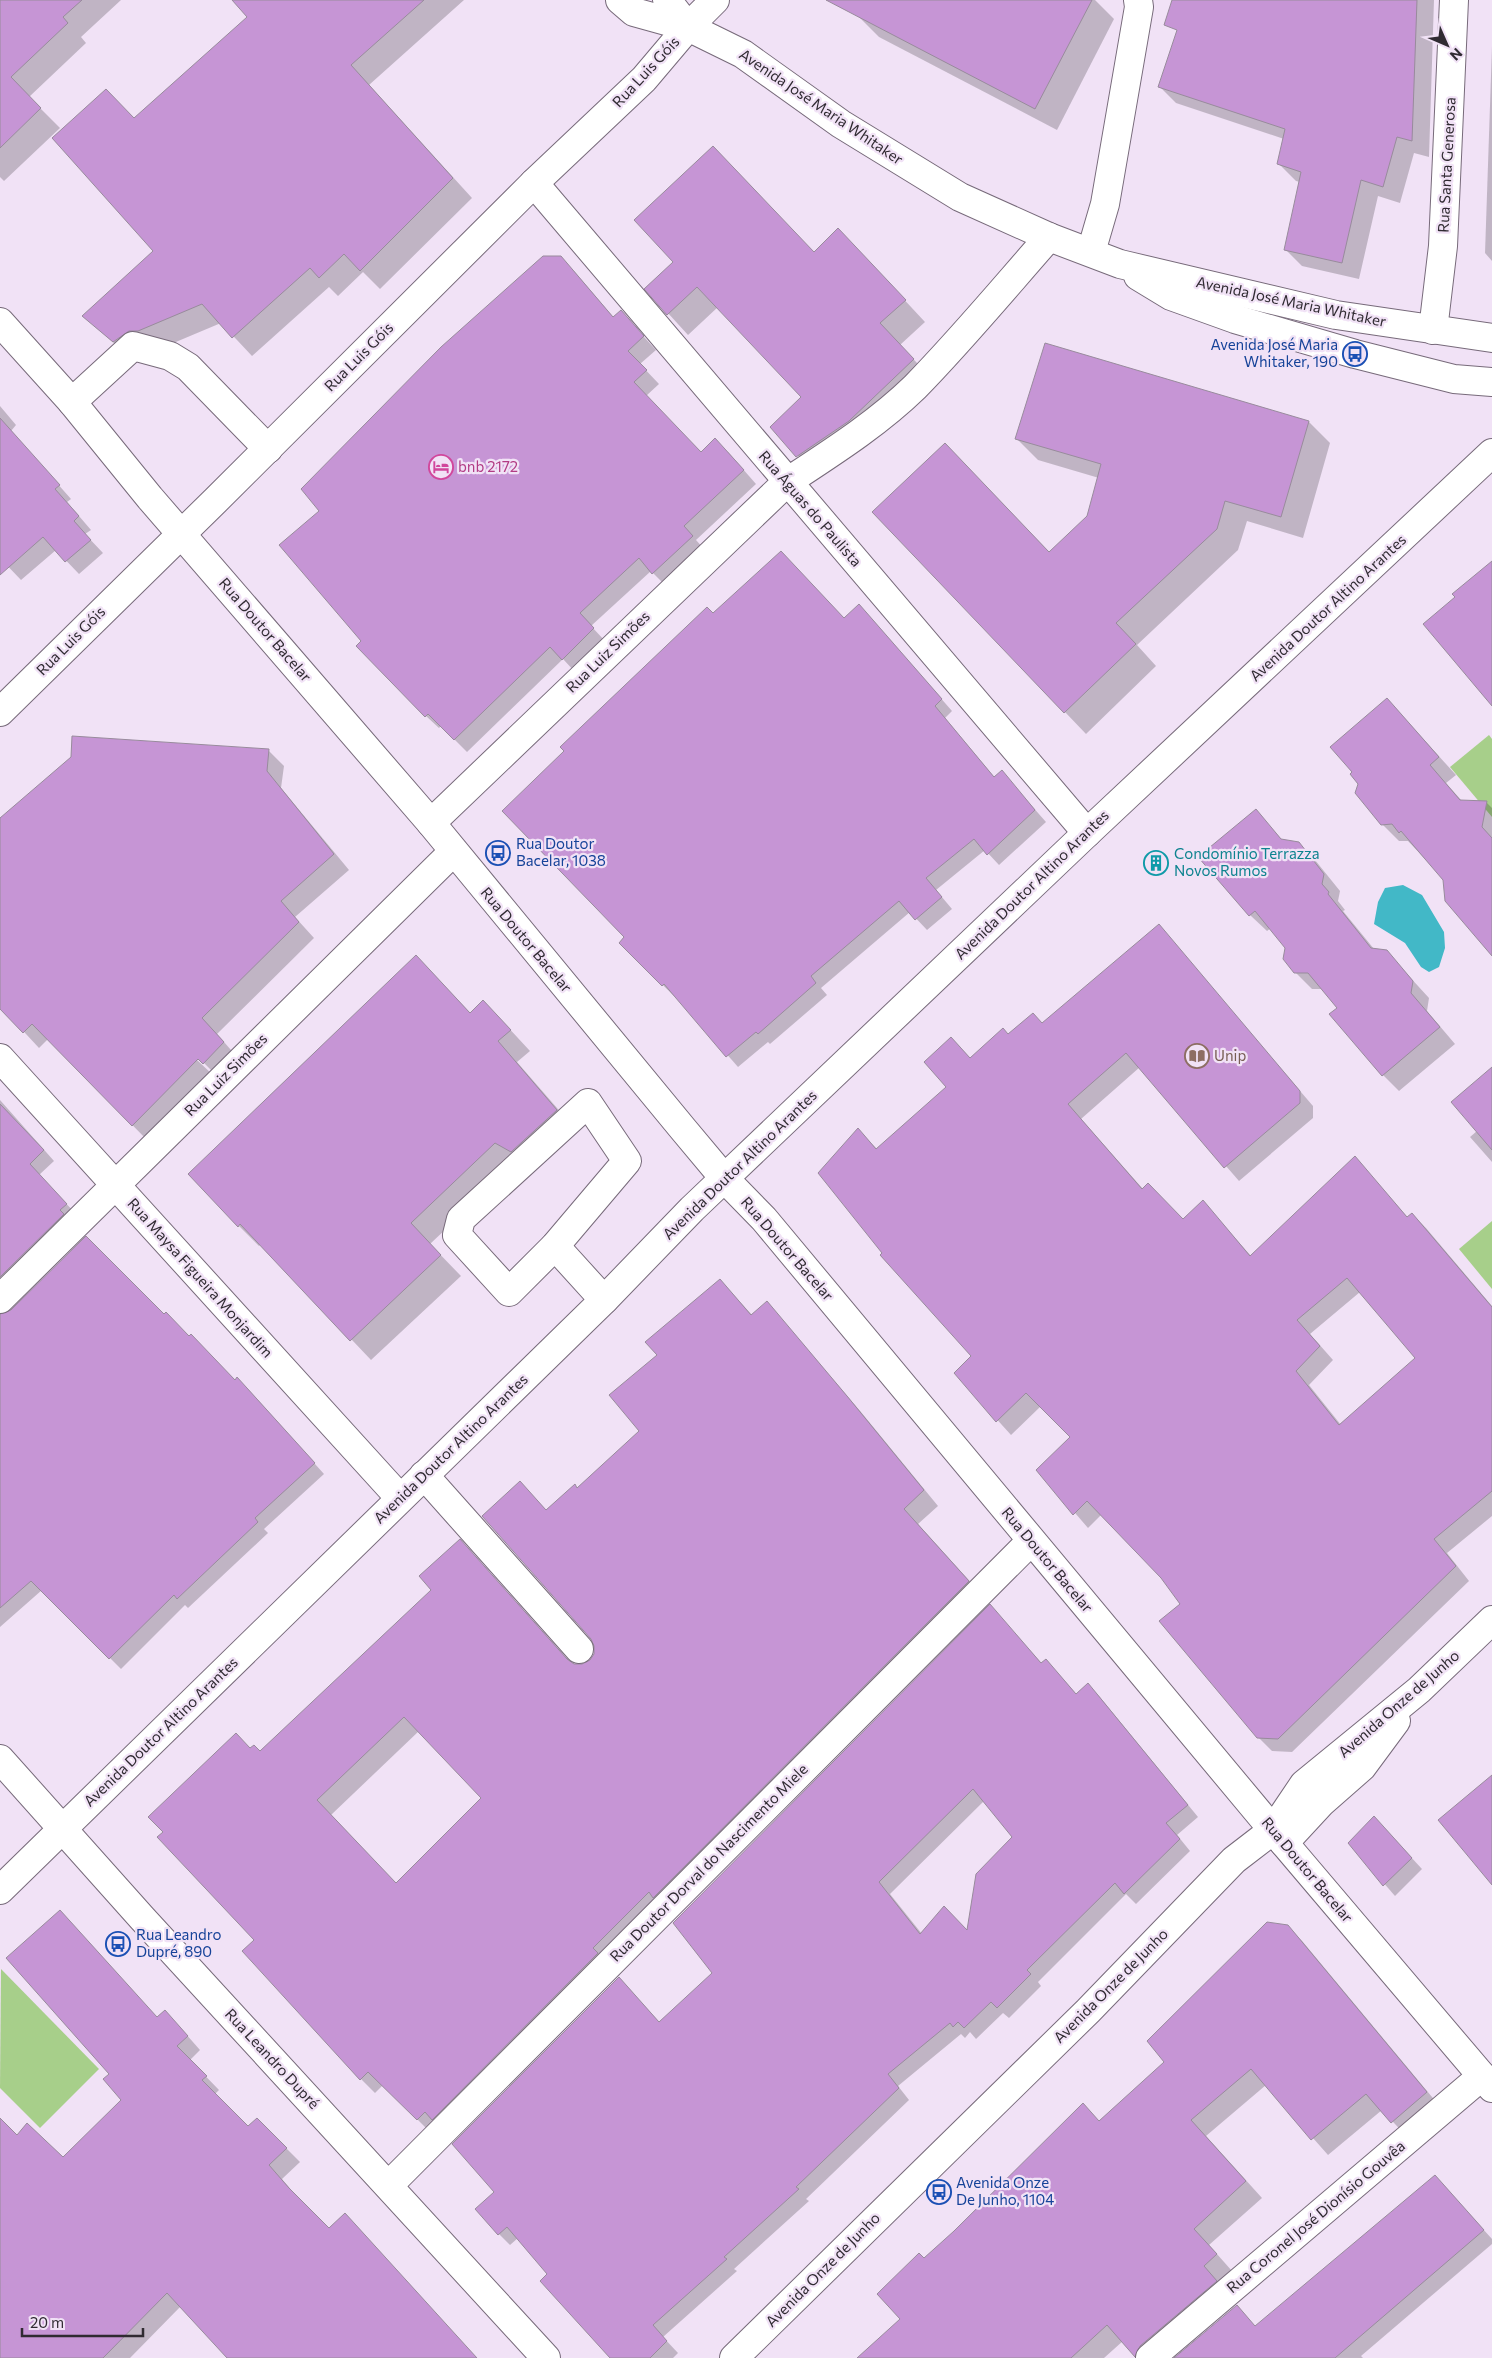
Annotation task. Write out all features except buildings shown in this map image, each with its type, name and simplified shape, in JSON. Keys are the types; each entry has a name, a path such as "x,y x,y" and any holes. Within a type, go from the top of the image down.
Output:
{"street":[{"path":"620,0 634,12 688,27"},
{"name":"Avenida José Maria Whitaker","path":"667,0 688,27 743,54 841,124 960,197 1049,236 1120,264 1336,315 1492,338"},
{"name":"Rua Luis Góis","path":"0,712 268,449 534,183 644,78 688,27 715,0"},
{"path":"1091,252 1105,204 1139,7 1138,0"},
{"name":"Rua Santa Generosa","path":"1433,330 1443,246 1454,0"},
{"name":"Rua Águas do Paulista","path":"534,183 1087,833"},
{"name":"Rua Luiz Simões","path":"431,823 787,482 854,438 914,388 990,306 1049,236"},
{"name":"Avenida José Maria Whitaker","path":"1120,264 1171,296 1235,318 1355,354 1454,379 1492,382"},
{"name":"Rua Doutor Bacelar","path":"0,322 72,402 181,533 431,823 724,1178 764,1219 1278,1837 1487,2082"},
{"path":"72,402 133,346 170,356 188,368 268,449"},
{"name":"Avenida Doutor Altino Arantes","path":"0,1890 604,1300 724,1178 1087,833 1344,594 1492,453"},
{"name":"Rua Luiz Simões","path":"0,1299 453,852"},
{"name":"Rua Maysa Figueira Monjardim","path":"0,1058 400,1498"},
{"path":"588,1104 627,1161 555,1246 509,1292 457,1235 461,1219 588,1104"},
{"path":"555,1246 604,1300"},
{"path":"424,1475 579,1649"},
{"name":"Rua Doutor Dorval do Nascimento Miele","path":"389,2185 1031,1541"},
{"name":"Avenida Onze de Junho","path":"734,2358 1088,2011 1234,1860 1278,1837 1304,1784 1419,1690 1492,1620"},
{"name":"Rua Leandro Dupré","path":"0,1759 546,2358"},
{"name":"Rua Coronel José Dionísio Gouvêa","path":"1150,2358 1487,2082"}],"green space":[{"path":"1489,735 1492,739 1492,817 1450,767"},
{"path":"1492,1221 1492,1289 1459,1249"},
{"path":"1,1969 99,2069 40,2128 0,2088"}],"water":[{"path":"1403,885 1422,895 1444,932 1445,948 1439,967 1429,972 1421,967 1405,943 1374,924 1378,902 1385,888"}],"place":[{"name":"Avenida José Maria Whitaker, 190","path":"1355,354"},
{"name":"bnb 2172","path":"441,467"},
{"name":"Rua Doutor Bacelar, 1038","path":"498,853"},
{"name":"Condomínio Terrazza Novos Rumos","path":"1156,863"},
{"name":"Unip","path":"1197,1056"},
{"name":"Rua Leandro Dupré, 890","path":"118,1944"},
{"name":"Avenida Onze De Junho, 1104","path":"939,2192"}]}
